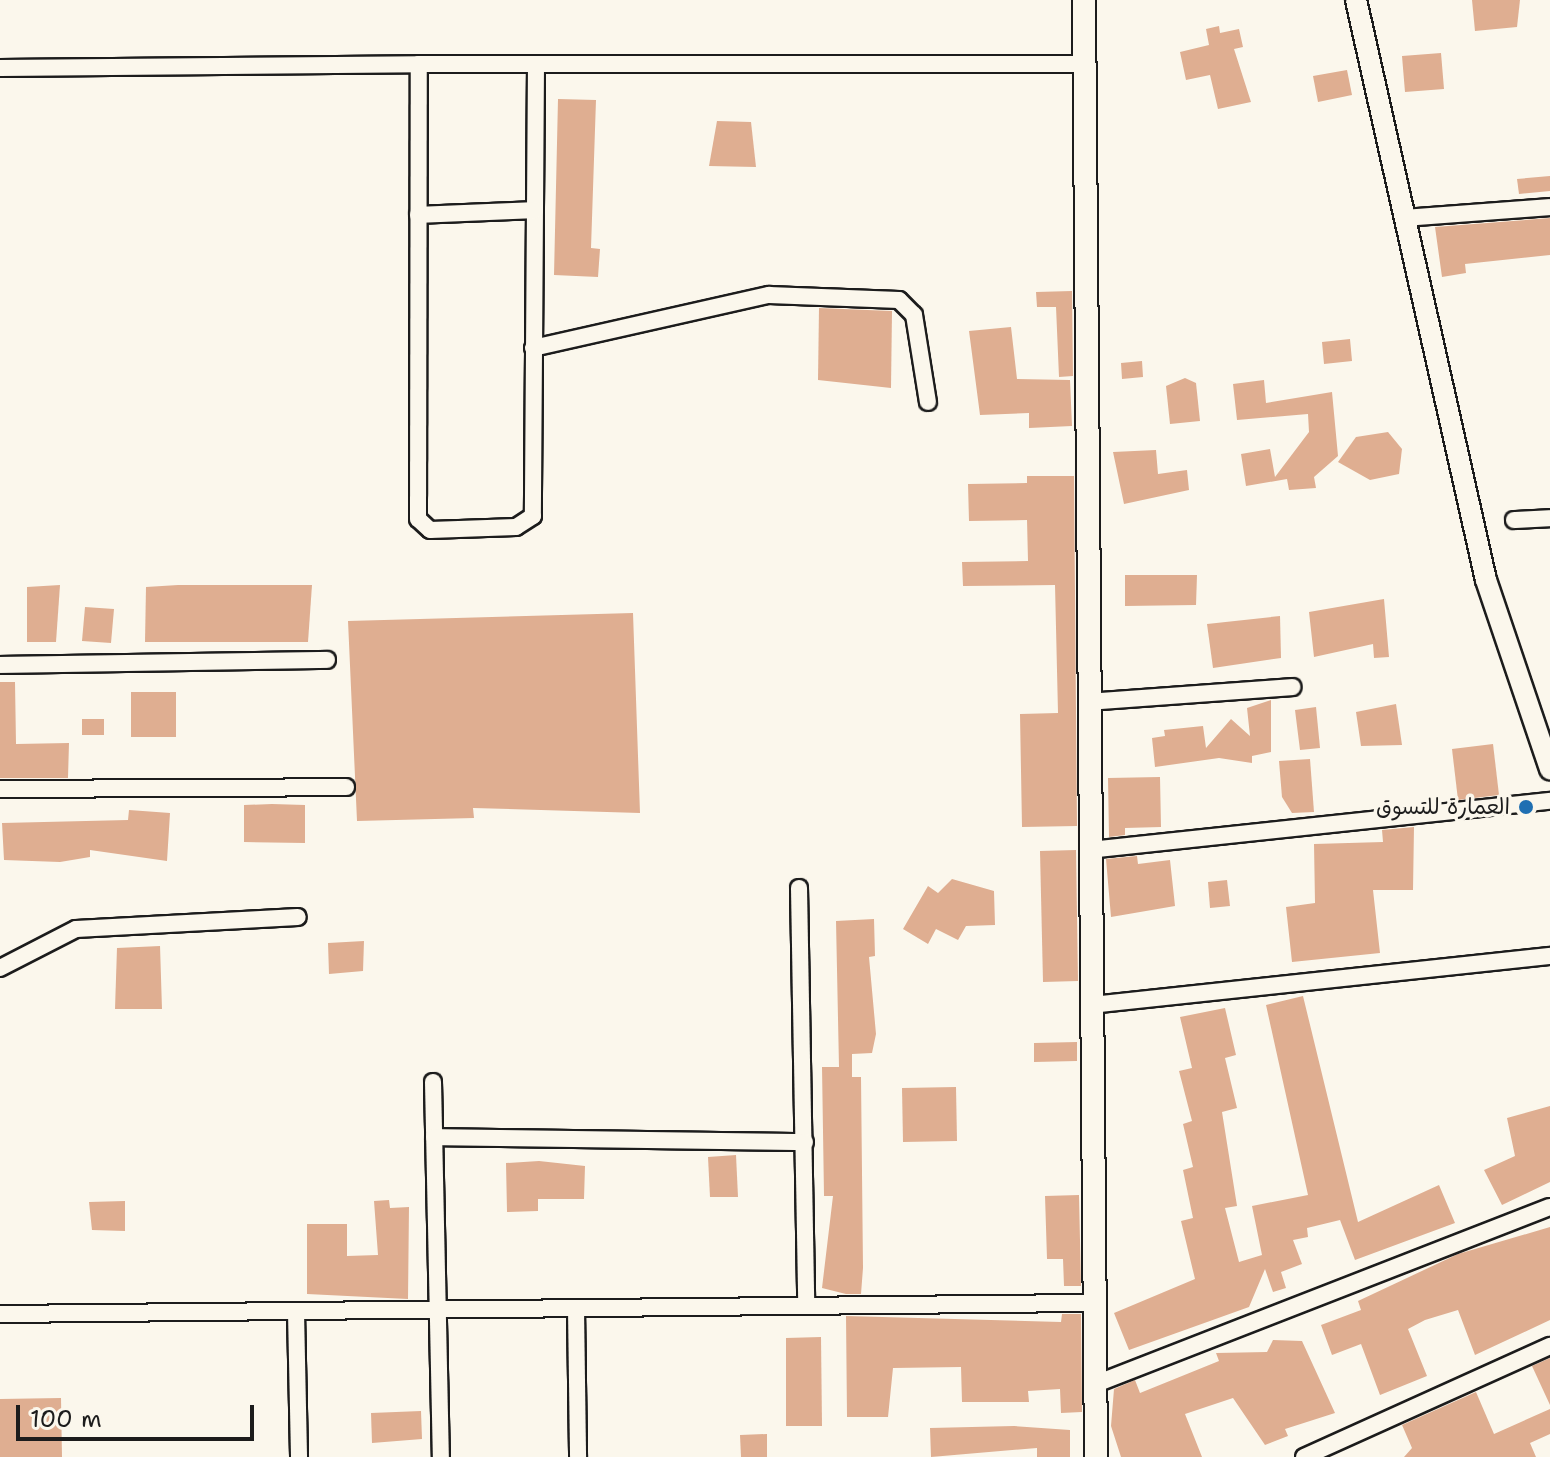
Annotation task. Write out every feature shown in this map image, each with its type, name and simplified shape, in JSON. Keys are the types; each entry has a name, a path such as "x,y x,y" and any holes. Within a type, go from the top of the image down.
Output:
{"main road":[{"path":"1084,0 1091,1303 1096,1457"}],"street":[{"path":"1356,0 1486,580 1542,725 1550,769"},
{"path":"0,68 419,64 1084,64"},
{"path":"419,64 423,528 516,527 533,516 536,65"},
{"path":"1405,218 1550,207"},
{"path":"418,215 535,210"},
{"path":"533,348 769,295 899,300 914,315 928,402"},
{"path":"1514,520 1550,518"},
{"path":"0,665 327,660"},
{"path":"1088,702 1292,687"},
{"path":"0,789 346,787"},
{"path":"1089,850 1550,801"},
{"path":"799,888 806,1306"},
{"path":"0,968 76,929 298,917"},
{"path":"1091,1005 1550,956"},
{"path":"433,1082 441,1457"},
{"path":"434,1137 805,1142"},
{"path":"1093,1385 1550,1207"},
{"path":"0,1314 1091,1303"},
{"path":"576,1309 578,1457"},
{"path":"296,1312 299,1457"},
{"path":"1304,1457 1550,1346"}],"building":[{"path":"1472,0 1520,0 1517,27 1475,31"},
{"path":"1219,26 1220,33 1239,29 1243,47 1234,49 1251,102 1218,109 1210,75 1186,80 1180,52 1209,45 1206,29"},
{"path":"1441,53 1444,89 1405,92 1402,56"},
{"path":"1347,70 1352,95 1318,102 1313,76"},
{"path":"558,99 596,100 591,248 600,249 598,277 554,275"},
{"path":"717,121 751,122 756,167 709,166"},
{"path":"1550,176 1550,191 1519,194 1517,179"},
{"path":"1550,218 1550,255 1465,264 1466,273 1442,277 1435,227"},
{"path":"1072,291 1073,376 1059,377 1056,307 1037,307 1036,292"},
{"path":"819,308 892,311 891,388 818,380"},
{"path":"1011,327 1017,379 1070,380 1072,426 1029,428 1029,413 980,415 969,331"},
{"path":"1350,339 1352,361 1324,364 1322,342"},
{"path":"1142,361 1143,377 1122,379 1121,363"},
{"path":"1185,378 1196,383 1200,421 1170,424 1166,386"},
{"path":"1264,380 1266,403 1332,392 1338,456 1314,477 1316,488 1289,490 1287,479 1246,486 1241,454 1270,449 1275,477 1309,432 1308,414 1237,420 1233,384"},
{"path":"1388,432 1402,449 1399,474 1370,480 1338,462 1356,437"},
{"path":"1156,450 1158,474 1187,470 1189,490 1124,504 1113,452"},
{"path":"1027,476 1074,476 1077,826 1022,827 1020,714 1058,713 1055,585 963,586 962,562 1028,561 1027,520 969,521 968,484 1027,483"},
{"path":"1125,575 1197,575 1196,605 1125,606"},
{"path":"60,585 56,642 27,642 27,587"},
{"path":"312,585 308,642 145,642 146,587"},
{"path":"1384,599 1389,657 1374,658 1373,644 1314,657 1309,612"},
{"path":"85,607 114,609 111,643 82,641"},
{"path":"633,613 640,813 473,808 474,818 357,821 348,621"},
{"path":"1280,616 1281,658 1213,668 1207,624"},
{"path":"0,682 15,682 16,744 69,743 68,778 0,778"},
{"path":"131,692 176,692 176,737 131,737"},
{"path":"1271,700 1271,752 1252,756 1252,763 1219,758 1155,767 1152,738 1165,736 1164,730 1203,726 1206,748 1231,719 1250,736 1247,708"},
{"path":"1396,704 1402,745 1361,746 1356,712"},
{"path":"1316,707 1320,748 1300,750 1295,710"},
{"path":"82,719 104,719 104,735 82,735"},
{"path":"1493,744 1499,795 1458,800 1452,749"},
{"path":"1310,759 1314,812 1292,813 1282,797 1279,761"},
{"path":"1160,777 1161,827 1125,828 1125,835 1109,837 1108,778"},
{"path":"244,805 305,805 305,843 244,842"},
{"path":"129,810 170,813 167,861 90,850 90,857 60,862 4,860 2,823 128,820"},
{"path":"1414,827 1413,890 1373,890 1380,953 1292,962 1286,907 1315,903 1314,844 1383,842 1382,830"},
{"path":"1076,850 1078,981 1043,982 1040,851"},
{"path":"1137,856 1138,864 1170,860 1175,906 1111,917 1106,859"},
{"path":"952,879 994,891 995,925 966,926 958,940 936,929 928,944 903,929 928,886 938,893"},
{"path":"1227,880 1230,906 1210,908 1208,882"},
{"path":"874,919 875,956 869,957 876,1034 872,1053 852,1054 852,1077 861,1077 863,1268 861,1294 846,1294 822,1288 833,1196 824,1196 822,1067 839,1067 836,921"},
{"path":"364,941 363,971 329,974 328,943"},
{"path":"160,946 162,1009 115,1009 117,948"},
{"path":"1303,996 1358,1222 1439,1185 1455,1223 1355,1260 1340,1220 1307,1228 1308,1237 1293,1240 1302,1264 1281,1272 1286,1288 1273,1292 1265,1269 1249,1307 1129,1350 1114,1313 1195,1279 1181,1221 1193,1218 1183,1170 1193,1167 1183,1124 1192,1121 1179,1071 1192,1068 1180,1017 1225,1008 1236,1055 1225,1058 1237,1108 1222,1112 1237,1206 1225,1208 1239,1262 1262,1255 1252,1206 1308,1195 1266,1005"},
{"path":"1077,1042 1077,1061 1034,1062 1034,1043"},
{"path":"956,1087 957,1141 903,1142 902,1088"},
{"path":"1550,1106 1550,1182 1502,1205 1484,1170 1515,1156 1507,1118"},
{"path":"736,1155 738,1197 710,1197 708,1157"},
{"path":"539,1161 585,1166 584,1199 538,1199 538,1211 507,1212 506,1163"},
{"path":"1079,1195 1081,1286 1064,1286 1063,1259 1047,1259 1045,1196"},
{"path":"389,1200 390,1208 409,1207 408,1299 307,1294 307,1224 347,1224 347,1256 378,1255 374,1201"},
{"path":"125,1201 125,1231 92,1230 89,1202"},
{"path":"1550,1227 1550,1320 1475,1355 1458,1310 1425,1320 1408,1329 1427,1376 1380,1395 1361,1344 1332,1355 1321,1325 1361,1310 1358,1301 1458,1254"},
{"path":"1062,1314 1081,1314 1082,1412 1061,1413 1060,1389 1028,1391 1029,1402 962,1402 961,1367 893,1368 888,1417 847,1417 846,1316 1061,1322"},
{"path":"821,1337 822,1426 786,1426 786,1338"},
{"path":"1273,1340 1302,1341 1335,1413 1285,1429 1288,1436 1265,1445 1233,1398 1185,1414 1202,1457 1121,1457 1111,1426 1114,1389 1135,1380 1140,1393 1219,1361 1216,1353 1267,1352"},
{"path":"1550,1358 1550,1405 1532,1366"},
{"path":"1476,1392 1494,1434 1550,1409 1550,1434 1530,1443 1536,1457 1404,1457 1412,1448 1402,1425"},
{"path":"61,1398 62,1457 0,1457 0,1399"},
{"path":"421,1411 422,1439 372,1443 371,1413"},
{"path":"1014,1426 1070,1430 1070,1457 1037,1457 1037,1448 931,1457 930,1428"},
{"path":"767,1434 767,1457 741,1457 740,1435"}],"place":[{"name":"العمارة للتسوق","path":"1526,807"}]}
